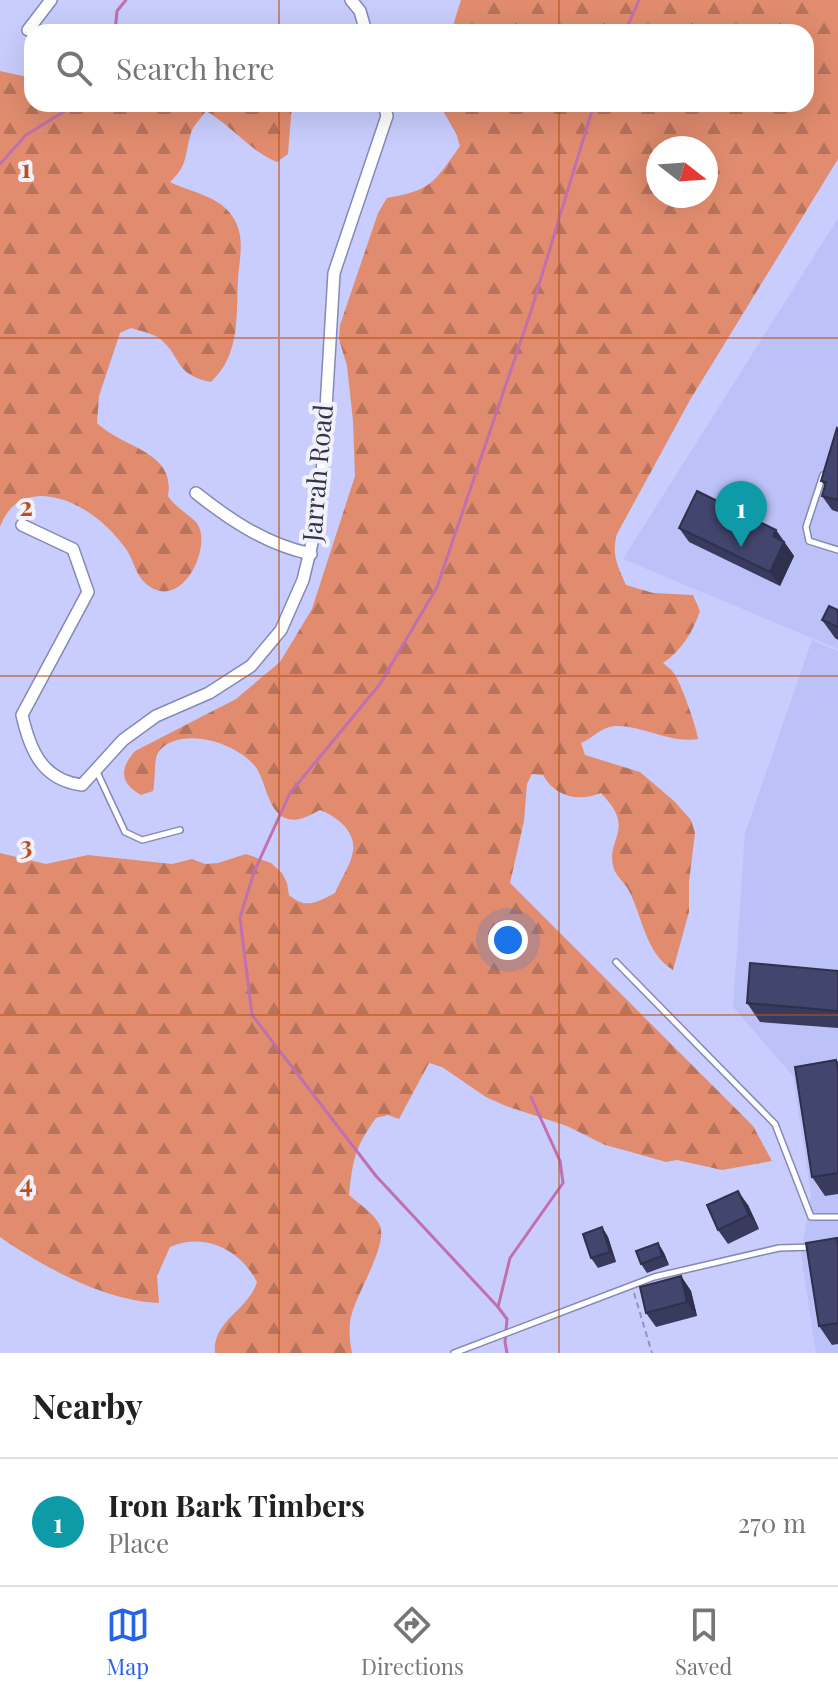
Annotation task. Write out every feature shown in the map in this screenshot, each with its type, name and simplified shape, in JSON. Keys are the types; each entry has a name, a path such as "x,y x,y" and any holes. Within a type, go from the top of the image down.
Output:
{"street":[{"path":"33,24 51,0"},
{"path":"351,0 360,11 364,24"},
{"name":"Jarrah Road","path":"96,771 123,740 156,716 209,693 251,666 281,630 303,580 320,510 334,273 386,112"},
{"path":"196,493 233,522 291,550 311,554"},
{"path":"22,525 73,549 88,592 22,715 29,746 52,775 68,783 82,785 96,771"}],"lane":[{"path":"828,462 806,527 809,541 838,550"},
{"path":"96,771 125,832 142,840 180,830"},
{"path":"616,962 775,1124 811,1217 838,1217"},
{"path":"454,1353 654,1277 779,1248 823,1246"}],"path":[{"path":"632,1285 652,1353"}],"shaded area":[{"path":"838,218 838,649 623,559"},
{"path":"812,640 838,651 838,1353 816,1353 801,1254 811,1194 793,1076 733,1007 745,833"}],"green space":[{"path":"461,0 838,0 838,159 690,400 615,541 616,560 626,585 653,593 693,595 700,611 686,640 663,663 680,684 698,739 677,739 615,726 605,728 581,743 585,755 640,772 691,820 695,833 689,912 673,970 650,944 628,889 615,872 612,858 619,826 612,806 601,793 584,797 568,796 554,788 543,775 532,774 527,784 524,821 510,883 753,1126 772,1161 722,1170 677,1160 666,1162 605,1145 567,1126 486,1097 442,1067 429,1063 399,1119 388,1115 376,1118 363,1137 354,1162 349,1195 374,1217 381,1235 375,1259 352,1312 352,1353 215,1353 219,1332 246,1301 257,1282 241,1260 220,1246 196,1242 170,1247 157,1276 159,1303 138,1301 96,1289 35,1260 0,1237 0,853 46,864 88,855 172,864 192,859 205,864 246,854 271,863 282,873 289,895 295,900 317,902 335,893 353,851 348,831 338,820 320,810 294,820 279,814 270,802 255,766 235,750 195,738 170,743 158,753 153,791 141,795 129,786 124,770 135,751 236,699 280,662 312,609 355,476 353,421 347,366 339,339 340,325 378,213 387,198 423,188 444,168 460,146 444,112 814,112 814,24 454,24"},
{"path":"0,71 24,76 24,112 205,112 192,130 183,165 170,182 218,202 230,213 238,228 241,253 236,320 228,359 211,382 183,369 165,343 157,337 131,328 120,333 99,396 97,423 146,452 164,469 168,496 198,525 201,547 198,560 192,572 175,589 164,591 152,588 139,575 126,549 109,529 89,512 53,497 40,496 20,501 6,514 0,527"},
{"path":"207,112 291,112 288,154 277,162 258,152"}],"building":[{"path":"837,428 838,500 822,496 826,482 821,481"},
{"path":"697,491 776,530 773,536 784,542 770,572 679,528"},
{"path":"829,606 838,610 838,627 822,620"},
{"path":"750,963 838,971 838,1011 747,1003"},
{"path":"836,1060 838,1173 812,1177 795,1067"},
{"path":"738,1191 749,1215 718,1230 707,1205"},
{"path":"602,1227 610,1252 591,1258 583,1234"},
{"path":"837,1238 838,1323 819,1326 806,1243"},
{"path":"658,1243 662,1256 641,1264 636,1251"},
{"path":"681,1276 687,1302 646,1313 640,1287"}],"waterway":[{"path":"116,24 117,11 126,0"},
{"path":"628,24 639,0"},
{"path":"0,164 26,135 63,112"},
{"path":"507,1353 507,1319 498,1307 376,1176 252,1015 240,918 254,872 290,793 380,684 437,587 531,311 592,112"},
{"path":"498,1307 510,1258 563,1183 560,1161 531,1097"}],"place":[{"name":"Iron Bark Timbers","path":"741,547"}]}
